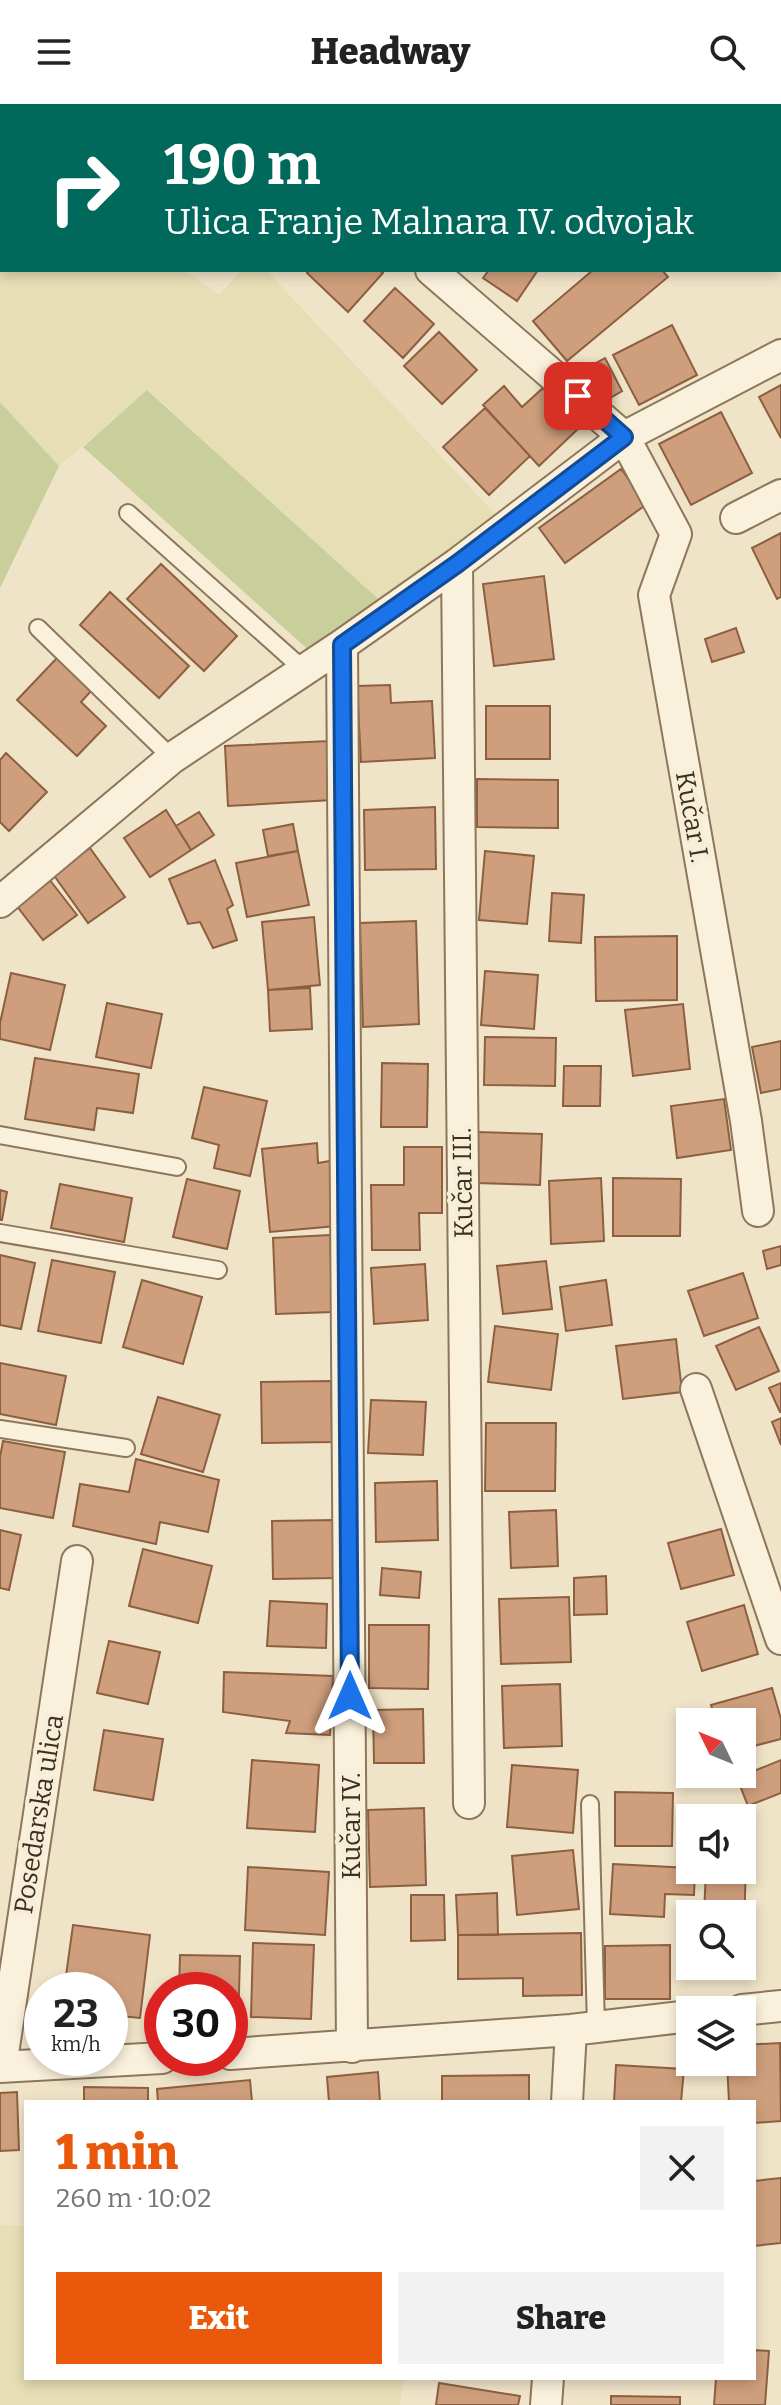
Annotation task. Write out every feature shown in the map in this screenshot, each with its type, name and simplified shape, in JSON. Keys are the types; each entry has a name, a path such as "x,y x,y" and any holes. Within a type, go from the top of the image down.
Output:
{"street":[{"path":"433,272 624,437"},
{"path":"0,902 172,758 457,564 624,437 781,355"},
{"name":"Kučar I.","path":"624,437 676,534 654,595 746,1121 758,1211"},
{"path":"736,518 781,495"},
{"name":"Kučar III.","path":"457,564 469,1803"},
{"name":"Kučar IV.","path":"342,645 352,2047"},
{"path":"696,1389 781,1639"},
{"name":"Posedarska ulica","path":"77,1561 0,2067 144,2059"},
{"path":"756,2009 781,2006"},
{"path":"248,2053 584,2028 676,2018"},
{"path":"567,2100 584,2028"},
{"path":"546,2405 548,2380"}],"lane":[{"path":"128,513 304,670"},
{"path":"38,628 172,758"},
{"path":"0,1135 177,1167"},
{"path":"0,1233 218,1270"},
{"path":"0,1429 126,1448"},
{"path":"584,2028 590,1804"}],"shaded area":[{"path":"0,272 187,272 219,295 240,272 268,272 499,518 386,606 148,390 59,466 0,402"},
{"path":"0,2225 24,2226 24,2380 404,2380 400,2405 0,2405"}],"green space":[{"path":"147,390 386,606 313,654 83,447"},
{"path":"0,402 59,466 0,588"}],"building":[{"path":"382,272 383,273 348,312 307,273"},
{"path":"488,272 537,272 517,301 483,278"},
{"path":"591,272 664,272 668,277 567,361 533,321"},
{"path":"395,288 434,324 403,358 364,321"},
{"path":"672,325 697,375 639,405 613,355"},
{"path":"439,332 477,370 442,404 404,366"},
{"path":"605,358 622,391 603,402 585,369"},
{"path":"781,385 781,438 759,397"},
{"path":"504,386 522,407 543,388 580,427 539,466 483,405"},
{"path":"485,408 530,456 489,495 443,447"},
{"path":"721,412 752,473 691,505 659,444"},
{"path":"621,469 647,504 565,563 539,528"},
{"path":"781,533 781,597 777,599 752,548"},
{"path":"161,564 237,636 204,671 127,599"},
{"path":"544,576 554,659 494,666 483,584"},
{"path":"110,592 189,666 159,698 80,625"},
{"path":"736,628 744,652 712,662 705,639"},
{"path":"57,658 91,691 81,702 106,726 77,756 17,700"},
{"path":"390,685 391,703 432,701 435,758 361,762 357,686"},
{"path":"486,706 550,706 550,759 486,759"},
{"path":"329,741 332,800 228,806 225,746"},
{"path":"6,753 47,792 9,831 0,822 0,760"},
{"path":"477,779 558,780 558,828 477,827"},
{"path":"435,807 436,869 365,870 364,810"},
{"path":"166,810 191,850 150,877 124,838"},
{"path":"199,812 214,835 191,850 176,826"},
{"path":"293,824 298,851 268,856 263,830"},
{"path":"90,848 125,897 88,923 53,874"},
{"path":"298,851 309,905 247,917 236,863"},
{"path":"485,851 534,856 527,924 479,920"},
{"path":"215,860 233,905 227,909 237,940 213,948 200,922 188,924 169,879"},
{"path":"49,879 77,915 43,940 16,905"},
{"path":"552,893 584,895 581,943 549,941"},
{"path":"314,917 320,985 268,990 262,922"},
{"path":"416,921 419,1024 363,1027 360,923"},
{"path":"677,936 677,1000 596,1001 595,937"},
{"path":"485,971 538,975 534,1029 481,1025"},
{"path":"11,973 65,985 50,1050 0,1039 0,1023"},
{"path":"310,988 312,1029 270,1031 268,990"},
{"path":"107,1003 162,1014 151,1068 96,1057"},
{"path":"683,1004 690,1069 633,1076 625,1010"},
{"path":"485,1037 556,1038 555,1086 484,1085"},
{"path":"781,1041 781,1089 761,1093 752,1047"},
{"path":"35,1058 139,1074 133,1113 97,1108 94,1130 25,1119"},
{"path":"382,1063 428,1064 427,1127 381,1127"},
{"path":"564,1066 601,1066 600,1106 563,1106"},
{"path":"204,1087 267,1101 250,1176 214,1168 219,1145 192,1138"},
{"path":"724,1099 731,1150 677,1158 671,1106"},
{"path":"477,1132 542,1134 540,1185 476,1183"},
{"path":"317,1143 318,1163 330,1161 336,1226 270,1232 262,1149"},
{"path":"404,1147 442,1147 442,1213 419,1213 420,1250 372,1250 371,1185 404,1185"},
{"path":"601,1178 604,1241 551,1244 549,1181"},
{"path":"613,1178 681,1179 680,1236 613,1236"},
{"path":"187,1179 240,1191 227,1249 173,1237"},
{"path":"60,1184 132,1198 124,1242 51,1228"},
{"path":"0,1190 7,1192 2,1220 0,1220"},
{"path":"330,1235 333,1312 276,1314 273,1238"},
{"path":"781,1246 781,1265 767,1269 763,1251"},
{"path":"0,1255 35,1263 21,1329 0,1325"},
{"path":"52,1260 115,1272 101,1343 38,1331"},
{"path":"546,1261 552,1309 503,1314 497,1266"},
{"path":"425,1264 428,1320 374,1324 371,1268"},
{"path":"743,1273 758,1318 704,1336 688,1291"},
{"path":"142,1280 202,1297 183,1364 123,1347"},
{"path":"606,1280 612,1325 566,1331 560,1287"},
{"path":"495,1326 558,1334 551,1390 488,1382"},
{"path":"759,1327 779,1371 736,1390 716,1346"},
{"path":"676,1339 682,1392 623,1399 616,1346"},
{"path":"0,1363 66,1376 56,1425 0,1414"},
{"path":"331,1381 332,1442 262,1443 261,1382"},
{"path":"781,1383 781,1412 780,1412 769,1388"},
{"path":"158,1397 220,1415 203,1472 141,1454"},
{"path":"371,1400 426,1402 423,1455 368,1453"},
{"path":"781,1418 781,1445 772,1422"},
{"path":"486,1423 556,1423 555,1491 485,1491"},
{"path":"3,1441 65,1452 53,1518 0,1508"},
{"path":"136,1459 219,1480 208,1532 160,1522 156,1544 73,1526 80,1484 129,1492"},
{"path":"437,1481 438,1540 376,1542 375,1483"},
{"path":"556,1510 558,1566 511,1568 509,1512"},
{"path":"335,1520 337,1578 273,1579 272,1521"},
{"path":"721,1529 734,1575 681,1589 668,1543"},
{"path":"0,1530 21,1535 9,1590 0,1588"},
{"path":"143,1549 212,1566 198,1623 129,1606"},
{"path":"382,1568 421,1572 419,1598 380,1595"},
{"path":"606,1576 607,1614 574,1615 574,1578"},
{"path":"569,1597 571,1662 501,1664 499,1599"},
{"path":"270,1601 327,1604 326,1648 267,1646"},
{"path":"744,1605 758,1654 702,1671 687,1622"},
{"path":"369,1625 429,1625 428,1689 369,1688"},
{"path":"109,1641 160,1652 148,1704 97,1693"},
{"path":"224,1672 333,1676 330,1735 286,1733 290,1721 223,1712"},
{"path":"560,1684 562,1746 504,1748 502,1686"},
{"path":"772,1688 781,1719 781,1739 756,1745 756,1708 712,1708 711,1705"},
{"path":"423,1709 424,1763 374,1763 373,1710"},
{"path":"104,1730 163,1739 153,1800 94,1790"},
{"path":"252,1760 319,1765 315,1832 247,1828"},
{"path":"781,1760 781,1793 747,1804 741,1788 756,1788 756,1770"},
{"path":"512,1765 578,1770 573,1833 507,1827"},
{"path":"615,1792 673,1793 672,1846 615,1846"},
{"path":"424,1808 426,1885 370,1887 368,1810"},
{"path":"573,1850 579,1909 517,1915 512,1856"},
{"path":"613,1864 676,1867 676,1884 694,1884 694,1895 665,1894 664,1917 610,1914"},
{"path":"248,1867 329,1872 325,1935 245,1930"},
{"path":"705,1884 745,1884 745,1900 705,1900"},
{"path":"497,1893 498,1935 458,1935 456,1895"},
{"path":"411,1895 444,1895 445,1940 411,1941"},
{"path":"73,1925 150,1935 140,2018 128,2017 128,1972 66,1972"},
{"path":"581,1933 582,1995 523,1996 523,1978 458,1979 458,1935"},
{"path":"253,1943 314,1945 311,2019 251,2017"},
{"path":"670,1945 670,1999 605,1999 605,1946"},
{"path":"180,1955 240,1956 240,1972 180,1972"},
{"path":"780,2043 781,2121 756,2123 756,2100 729,2100 728,2076 756,2076 756,2044"},
{"path":"616,2065 676,2069 676,2076 683,2076 681,2100 614,2100"},
{"path":"378,2072 380,2100 329,2100 327,2077"},
{"path":"529,2075 529,2100 442,2100 442,2076"},
{"path":"250,2080 252,2100 158,2100 157,2089"},
{"path":"84,2087 148,2088 148,2100 84,2100"},
{"path":"17,2092 19,2150 0,2151 0,2093"},
{"path":"781,2178 781,2243 756,2246 756,2181"},
{"path":"756,2350 769,2351 765,2405 714,2405 716,2380 756,2380"},
{"path":"439,2383 520,2396 518,2405 436,2405"},
{"path":"611,2396 680,2397 680,2405 611,2405"}],"route":[{"path":"350,1696 342,645 457,564 624,437 578,396"}]}
